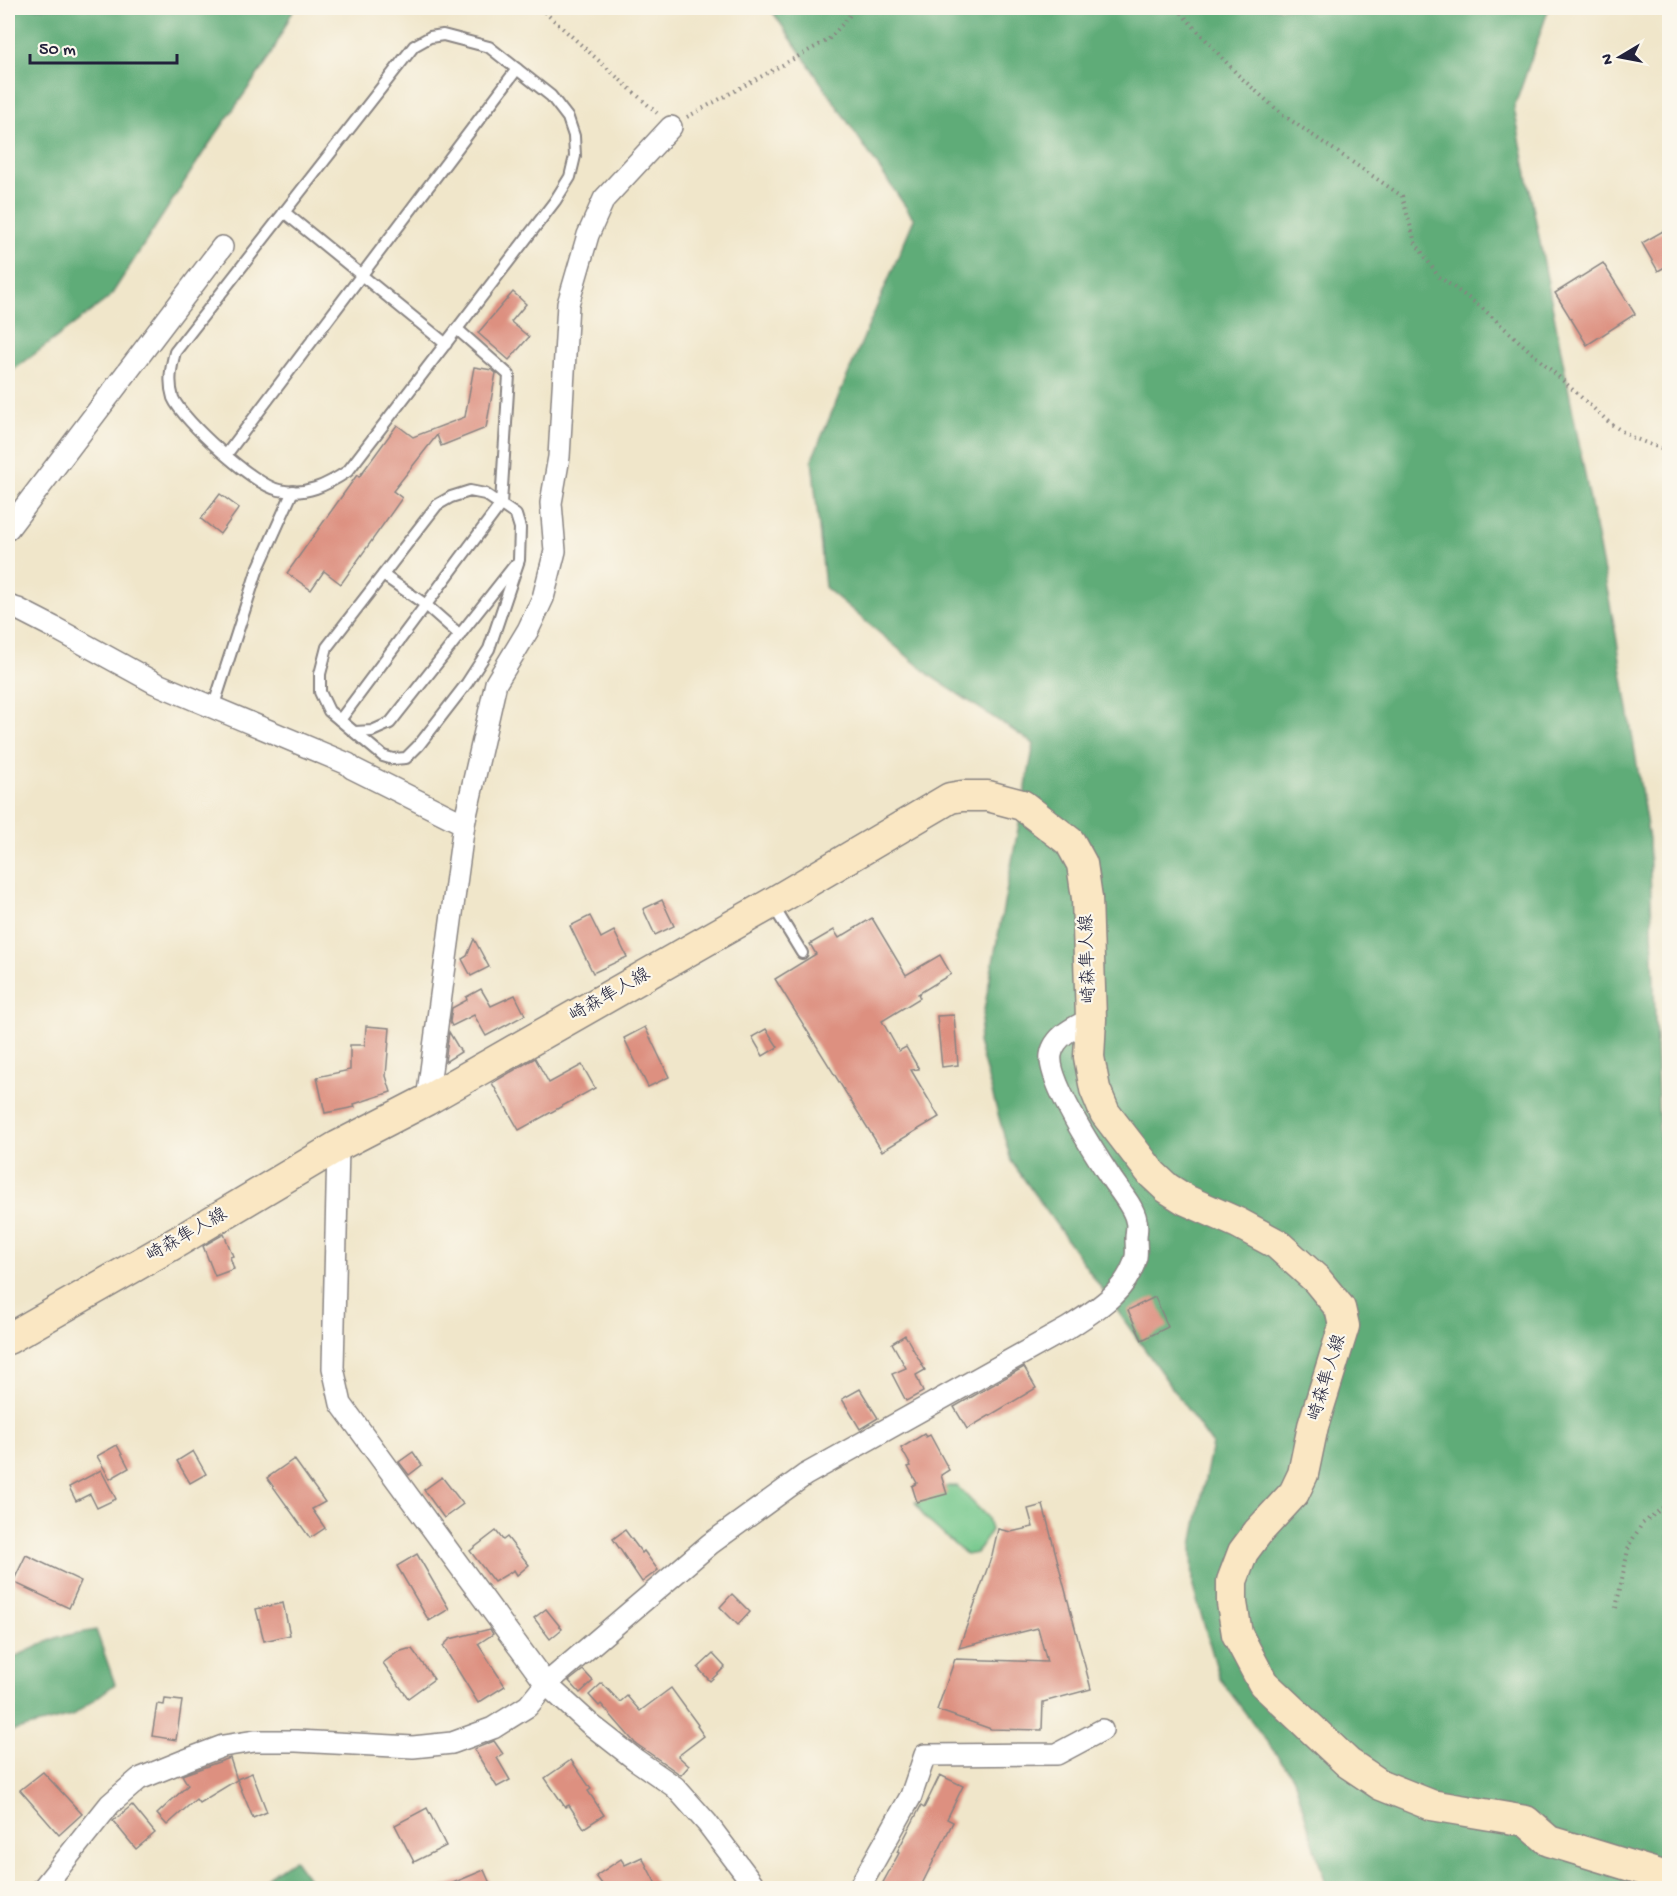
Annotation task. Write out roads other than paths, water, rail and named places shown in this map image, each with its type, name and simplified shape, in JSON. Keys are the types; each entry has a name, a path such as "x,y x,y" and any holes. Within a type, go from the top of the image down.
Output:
{"main road":[{"name":"崎森隼人線","path":"8,1339 338,1146 428,1100 950,798 988,796 1022,805 1070,842 1082,864 1087,898 1091,1019 1089,1057 1095,1089 1106,1113 1152,1174 1167,1188 1186,1200 1238,1223 1277,1244 1317,1280 1340,1308 1344,1326 1312,1426 1302,1474 1294,1493 1243,1552 1232,1581 1232,1603 1237,1634 1248,1659 1263,1683 1348,1763 1381,1785 1431,1805 1526,1821 1549,1841 1670,1878"}],"street":[{"path":"428,1100 464,824 496,683 528,630 543,598 555,551 551,503 559,456 568,304 588,236 604,199 671,127"},
{"path":"8,529 222,247"},
{"path":"8,606 53,627 155,683 348,764 464,824"},
{"path":"43,1888 110,1804 139,1779 223,1746 255,1741 296,1741 413,1747 452,1743 493,1728 528,1706 546,1684 710,1544 805,1475 1068,1328 1115,1294 1136,1256 1137,1219 1092,1149 1054,1079 1051,1054 1070,1029 1091,1019"},
{"path":"338,1146 333,1368 341,1404 546,1684 636,1760 675,1786 707,1823 756,1888"},
{"path":"859,1888 911,1796 925,1755 1057,1754 1102,1730"}],"lane":[{"path":"444,35 489,47 551,96 568,118 574,136 575,156 570,177 555,201 348,471 328,485 305,491 279,490 263,483 226,455 180,411 173,396 170,374 175,352 284,212 414,46 430,37 444,35"},
{"path":"226,455 517,69"},
{"path":"284,212 446,344"},
{"path":"340,720 501,504 509,375 457,329"},
{"path":"470,490 485,494 501,504 516,515 520,528 519,560 489,649 467,683 419,745 406,758 393,759 383,756 329,711 320,692 320,674 327,647 437,505 470,490"},
{"path":"213,708 257,570 293,491"},
{"path":"355,732 372,731 390,723 519,560"},
{"path":"383,575 426,605 460,635"},
{"path":"772,903 802,953"}]}
